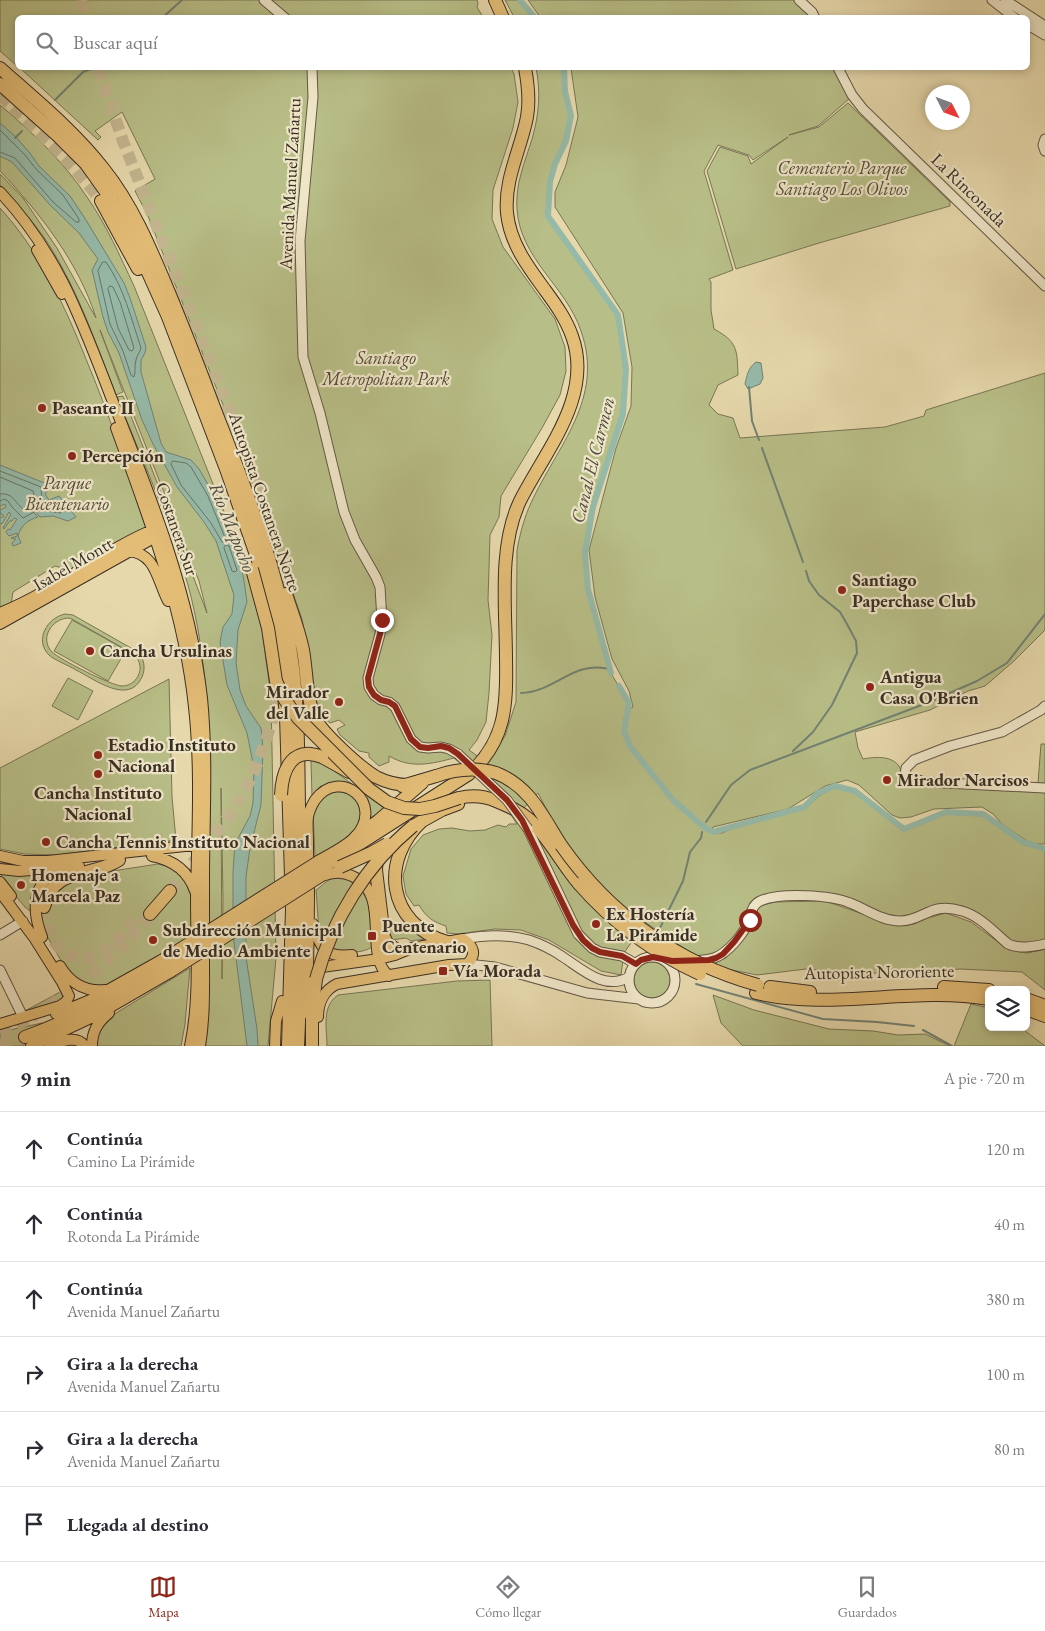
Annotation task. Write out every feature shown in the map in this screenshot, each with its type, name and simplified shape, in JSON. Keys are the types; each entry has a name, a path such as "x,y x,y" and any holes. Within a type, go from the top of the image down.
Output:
{"highway":[{"path":"495,0 502,15"},
{"name":"Autopista Costanera Norte","path":"0,68 83,145 104,169 128,204 154,257 192,348 264,542 289,637 296,712 302,921 298,1046"},
{"path":"397,950 387,943 384,937 376,866 380,846 392,827 473,770 492,745 499,730 505,712 506,699 505,570 508,534 513,515 567,414 577,383 577,353 570,329 520,252 512,236 508,218 508,183 528,111 525,70"},
{"name":"Autopista Costanera Norte","path":"0,84 66,144 97,179 128,228 168,317 226,469 266,586 277,634 286,716 292,908 286,997 288,1046"},
{"path":"101,201 147,284 168,317"},
{"path":"226,469 234,506 268,628 278,687 287,704 298,718 369,789 387,802 404,808 420,809 459,798 479,796 497,802"},
{"path":"264,542 295,618 302,646 310,699 316,720 329,737 371,779"},
{"path":"288,599 295,636 305,738 307,819"},
{"path":"286,997 281,795 282,778 286,769 298,756 308,753 322,757 371,779 409,785 436,776"},
{"name":"Autopista Nororiente","path":"436,776 467,769 496,773 514,782 530,796 582,874 626,917 646,933 676,952 757,989 774,988 812,992 939,987 985,990"},
{"path":"28,1042 124,991 322,872 415,788 436,776"},
{"path":"322,872 340,867 377,850 418,823 442,810 462,803 477,801 497,802"},
{"name":"Autopista Nororiente","path":"497,802 516,810 530,820 579,884 613,918 659,952 701,974 789,999 823,1001 926,995 985,999"},
{"path":"360,839 408,814"},
{"path":"418,823 410,832 399,852 395,874 396,888 403,909 412,922 430,935 447,942"},
{"path":"312,1046 312,1013 316,980 325,951 344,911 377,861 392,844 418,823"},
{"path":"44,907 49,893 61,880 77,873 103,868 120,860"},
{"path":"147,912 167,889"},
{"path":"1030,1000 1045,1006"},
{"path":"1030,1010 1045,1016"}],"main road":[{"name":"Costanera Sur","path":"0,192 43,246 72,298 123,427 157,531 188,663 196,724 201,848"},
{"name":"Costanera Sur","path":"0,202 33,244 66,301 186,609 199,676 206,760 201,848"},
{"name":"Isabel Montt","path":"0,624 128,551 157,531"},
{"name":"Isabel Montt","path":"16,606 157,531"},
{"path":"128,551 142,554 150,561 178,621"},
{"path":"0,614 16,606"},
{"path":"306,1046 309,911 307,819 312,804 324,791 336,786 349,789 360,797 366,809 360,839"},
{"path":"0,869 19,871 66,867 201,848"},
{"path":"0,856 23,861 48,861 201,848"},
{"path":"193,1046 196,897 201,848"},
{"path":"193,1046 204,1004 201,848"},
{"path":"152,856 170,861 180,867 190,879 196,897"},
{"path":"42,937 34,905 37,895 49,876 57,870 66,867"},
{"path":"322,872 349,874 366,887 373,900 379,955 383,970 389,976"},
{"path":"0,882 42,937 64,972 75,984 93,991 111,989"},
{"path":"0,892 23,921 69,996 66,1002 56,1008 0,1024"},
{"path":"309,911 319,943 328,952 340,956 395,955 412,948"},
{"path":"318,1046 318,1010 324,995 337,984 449,965 467,964 472,958 474,951 472,946 463,939 397,950 322,967"},
{"path":"0,1030 59,1013 167,965"},
{"path":"92,1046 93,1034 98,1023 167,965"},
{"path":"28,1042 78,1025 130,997"},
{"path":"275,1046 276,1021 286,997"},
{"path":"49,1046 69,1040 80,1041 85,1046"}],"street":[{"path":"264,0 282,15"},
{"path":"799,0 814,15"},
{"path":"992,0 1011,15"},
{"path":"1005,0 1028,15"},
{"path":"1030,16 1045,26"},
{"path":"1030,27 1045,35"},
{"name":"Avenida Manuel Zañartu","path":"312,70 313,97 300,241 303,357 320,413 344,512 355,540 380,587 382,620 368,678 369,687 374,695 395,706 411,739 420,747 441,746 449,748 458,754 507,800 528,829 578,934 592,948 600,952 626,958 636,964"},
{"name":"La Rinconada","path":"839,70 852,95 862,109 1045,286"},
{"path":"1045,139 1043,145 1045,151"},
{"name":"Isabel Montt","path":"0,618 16,606"},
{"path":"1044,788 925,782 906,776 906,768 914,760 950,746 1002,732 1045,706"},
{"path":"638,1000 630,987 629,977 636,964 646,958 653,957 678,961 709,960 723,954 746,926 757,903 776,896 835,898 849,902 880,917 901,921 941,907 954,909 971,915 1014,946 1029,947 1045,944"},
{"path":"0,935 23,921"},
{"path":"463,939 493,935 520,938 548,948 596,978 618,982 629,977"},
{"path":"467,964 495,967 587,993 638,1000 652,1004 665,1000 675,988 673,969 665,960"},
{"path":"0,970 23,1018"}],"green space":[{"path":"0,0 477,0 477,7 482,15 15,15 15,64 0,51"},
{"path":"505,0 517,0 531,15 513,15"},
{"path":"528,0 793,0 810,15 539,15"},
{"path":"22,70 512,70 518,102 513,128 493,190 492,219 503,247 555,319 565,347 566,371 560,395 501,496 499,517 490,535 488,600 492,635 489,693 486,722 477,740 469,750 487,763 505,736 516,702 517,550 521,532 531,503 575,421 583,400 587,379 587,356 581,331 565,300 526,243 520,227 517,209 519,182 538,112 539,95 536,70 563,70 563,91 570,116 564,140 553,164 548,182 546,216 617,315 624,369 621,413 591,507 583,553 587,589 609,670 628,702 626,711 633,707 629,691 612,659 595,597 589,550 616,448 631,406 632,367 623,313 555,207 555,192 566,165 578,117 571,70 837,70 850,98 818,126 789,135 819,127 848,103 950,202 950,206 819,243 736,269 707,171 720,147 748,156 751,164 788,137 753,160 749,155 718,145 704,171 733,270 709,279 711,282 711,310 714,329 728,338 735,348 738,375 718,385 709,405 718,414 733,418 740,438 885,427 924,416 926,410 1045,373 1045,630 1014,661 985,686 968,691 930,710 855,732 858,748 863,759 877,757 892,760 899,766 904,778 1038,783 1041,744 1045,744 1045,844 1027,841 1003,825 993,814 982,807 934,809 911,817 900,818 892,815 859,785 847,780 825,786 788,809 713,827 711,833 722,833 739,825 805,809 820,795 835,788 855,793 904,831 947,814 983,816 1022,844 1045,850 1045,941 1024,943 1011,941 981,917 963,906 941,904 904,917 893,917 847,898 758,899 738,932 723,948 715,955 696,956 625,909 587,871 560,835 538,793 520,812 563,874 631,943 624,953 621,975 601,971 549,940 521,930 495,929 458,934 447,933 446,926 430,919 419,905 414,906 406,894 403,876 411,849 423,835 439,829 452,828 470,831 485,830 498,825 506,827 509,824 517,824 498,795 454,758 413,764 405,763 389,756 389,762 379,766 369,757 369,753 359,751 340,735 337,729 345,725 339,720 330,723 319,713 314,694 302,619 295,599 241,450 148,216 135,191 155,179 122,112 95,131 101,137 98,140"},
{"path":"0,105 36,137 58,160 78,184 107,229 134,286 249,578 262,630 271,697 276,958 268,1046 202,1046 210,822 209,733 204,673 195,614 181,561 155,490 117,397 123,396 207,613 199,581 100,330 123,392 116,395 69,280 44,237 0,185 0,174 23,198 57,248 96,318 89,298 69,258 57,240 29,204 0,171","holes":["221,788 223,899 222,979"]},
{"name":"Parque Bicentenario","path":"0,208 27,242 39,261 69,318 110,422 146,528 69,570 55,566 13,592 11,605 0,611"},
{"path":"65,614 73,615 138,652 143,661 144,670 142,677 136,685 129,689 111,688 49,655 43,643 43,636 48,625 59,616","holes":["62,619 72,619 135,655 140,668 132,683 122,686 108,682 86,672 52,652 48,647 47,641 49,630"]},
{"name":"Cancha Ursulinas","path":"72,620 126,650 108,681 54,651"},
{"name":"Cancha Ursulinas","path":"68,678 93,691 78,720 52,706"},
{"name":"Estadio Instituto Nacional","path":"169,679 172,797 176,840 56,855 24,854 0,849 0,768"},
{"path":"311,760 326,765 363,792 390,808 366,827 365,798 323,787 312,797"},
{"path":"335,791 348,794 356,800 361,813 360,822 356,830 349,837 315,858 313,810 322,797"},
{"path":"158,864 171,868 180,874 186,882 191,902 191,937 108,986 86,987 68,973 43,929 38,912 50,908 57,891 68,881 106,872"},
{"path":"3,873 45,873 32,895 30,911 0,878"},
{"path":"338,876 356,881 370,900 372,947 367,950 351,952 328,949 319,931 316,890 328,880"},
{"path":"825,901 898,926 946,913 971,922 1009,950 1027,953 1045,949 1045,990 1022,972 960,969 919,973 852,973 806,969 757,975 707,965 726,958 743,938 756,907 775,902"},
{"path":"388,925 403,930 405,925 425,939 411,941 406,938 391,940"},
{"path":"652,962 659,963 665,967 669,973 669,987 665,993 659,997 652,998 645,997 639,993 635,987 634,980 635,973 639,967 645,963"},
{"path":"190,968 181,1046 96,1046 103,1024 108,1018"},
{"path":"490,980 492,1046 327,1046 327,1012 329,1006 338,995 457,981"},
{"path":"60,992 63,998 61,1001 25,1011"},
{"path":"713,995 754,1010 829,1029 873,1031 898,1035 925,1034 950,1046 743,1046 721,1023"},
{"path":"971,1004 985,1007 985,1031 1025,1031 1045,1046 954,1046"},
{"path":"42,1023 24,1033 28,1043 22,1046 0,1046 0,1032"}],"water":[{"path":"0,123 15,136 39,166 70,196 124,283 146,347 141,360 141,372 161,443 166,452 191,460 199,469 213,493 240,561 247,602 238,630 236,663 240,690 246,706 261,728 263,749 261,805 250,848 246,877 246,957 258,1046 247,1046 233,934 235,844 250,816 253,803 254,768 247,733 227,685 220,642 223,627 232,614 234,595 216,541 177,487 142,420 119,353 108,332 103,317 92,270 98,259 79,233 50,205 12,162 0,156"},
{"path":"756,362 761,363 763,378 760,384 748,389 745,384 747,375"},
{"path":"0,465 52,486 45,494 49,500 59,496 76,517 68,521 53,516 40,517 32,508 31,510 38,517 28,521 23,526 18,536 21,543 13,546 12,543 16,539 11,538 17,536 17,533 9,536 6,532 8,529 10,530 17,519 14,518 10,521 4,529 11,514 9,512 2,524 0,523 0,518 4,516 1,515 0,510 6,507 5,504 0,506"}],"waterway":[{"path":"165,15 182,0"},
{"name":"Canal El Carmen","path":"520,0 532,15"},
{"path":"55,100 83,72 88,70"},
{"name":"Canal El Carmen","path":"564,70 565,91 571,116 566,141 555,164 550,182 548,216 618,315 626,369 623,414 593,507 585,553 588,589 611,673"},
{"path":"15,138 22,131"},
{"path":"749,387 752,421 759,440"},
{"path":"762,448 803,562"},
{"path":"793,751 813,732 832,705 857,653 856,641 840,612 819,595 809,581 806,571"},
{"path":"706,822 731,785 750,770 927,703 977,681 1007,663 1045,614"},
{"path":"521,693 544,688 574,672 585,669 597,667 610,669"},
{"name":"Canal El Carmen","path":"619,686 629,703 624,731 630,746 673,800 704,827 713,832 804,807 818,793 835,786 855,791 904,829 946,812 983,814 1023,842 1045,849"},
{"path":"659,930 683,881 690,852 701,838 702,832"},
{"path":"696,984 823,1019 914,1026"},
{"path":"923,1030 952,1046"}],"tunnel":[{"path":"81,0 84,15"},
{"path":"99,70 123,141 253,470 274,535 281,570 284,602"},
{"path":"0,95 65,159 101,201"},
{"path":"170,891 223,824 247,787 265,742 280,681"},
{"path":"44,907 48,930 53,940 69,955 78,958 89,958 106,950 134,920"},
{"path":"0,1033 43,1010 82,982 118,950 150,914"},
{"path":"0,1045 25,1037"}],"place":[{"name":"Paseante II","path":"42,408"},
{"name":"Percepción","path":"72,456"},
{"name":"Santiago Paperchase Club","path":"842,590"},
{"name":"Cancha Ursulinas","path":"90,651"},
{"name":"Antigua Casa O'Brien","path":"870,687"},
{"name":"Mirador del Valle","path":"339,702"},
{"name":"Estadio Instituto Nacional","path":"98,755"},
{"name":"Cancha Instituto Nacional","path":"98,774"},
{"name":"Mirador Narcisos","path":"887,780"},
{"name":"Cancha Tennis Instituto Nacional","path":"46,842"},
{"name":"Homenaje a Marcela Paz","path":"21,885"},
{"name":"Ex Hostería La Pirámide","path":"596,924"},
{"name":"Puente Centenario","path":"372,936"},
{"name":"Subdirección Municipal de Medio Ambiente","path":"153,940"},
{"name":"Vía Morada","path":"443,971"}],"route":[{"path":"382,620 368,678 369,687 374,695 395,706 411,739 420,747 441,746 449,748 458,754 507,800 528,829 578,934 592,948 600,952 622,956 636,964 641,960 653,957 669,961 709,960 723,954 741,934 750,920"}],"park label":[{"name":"Cementerio Parque Santiago Los Olivos","path":"842,178"},
{"name":"Santiago Metropolitan Park","path":"386,368"}],"water label":[{"name":"Río Mapocho","path":"233,527"}]}
